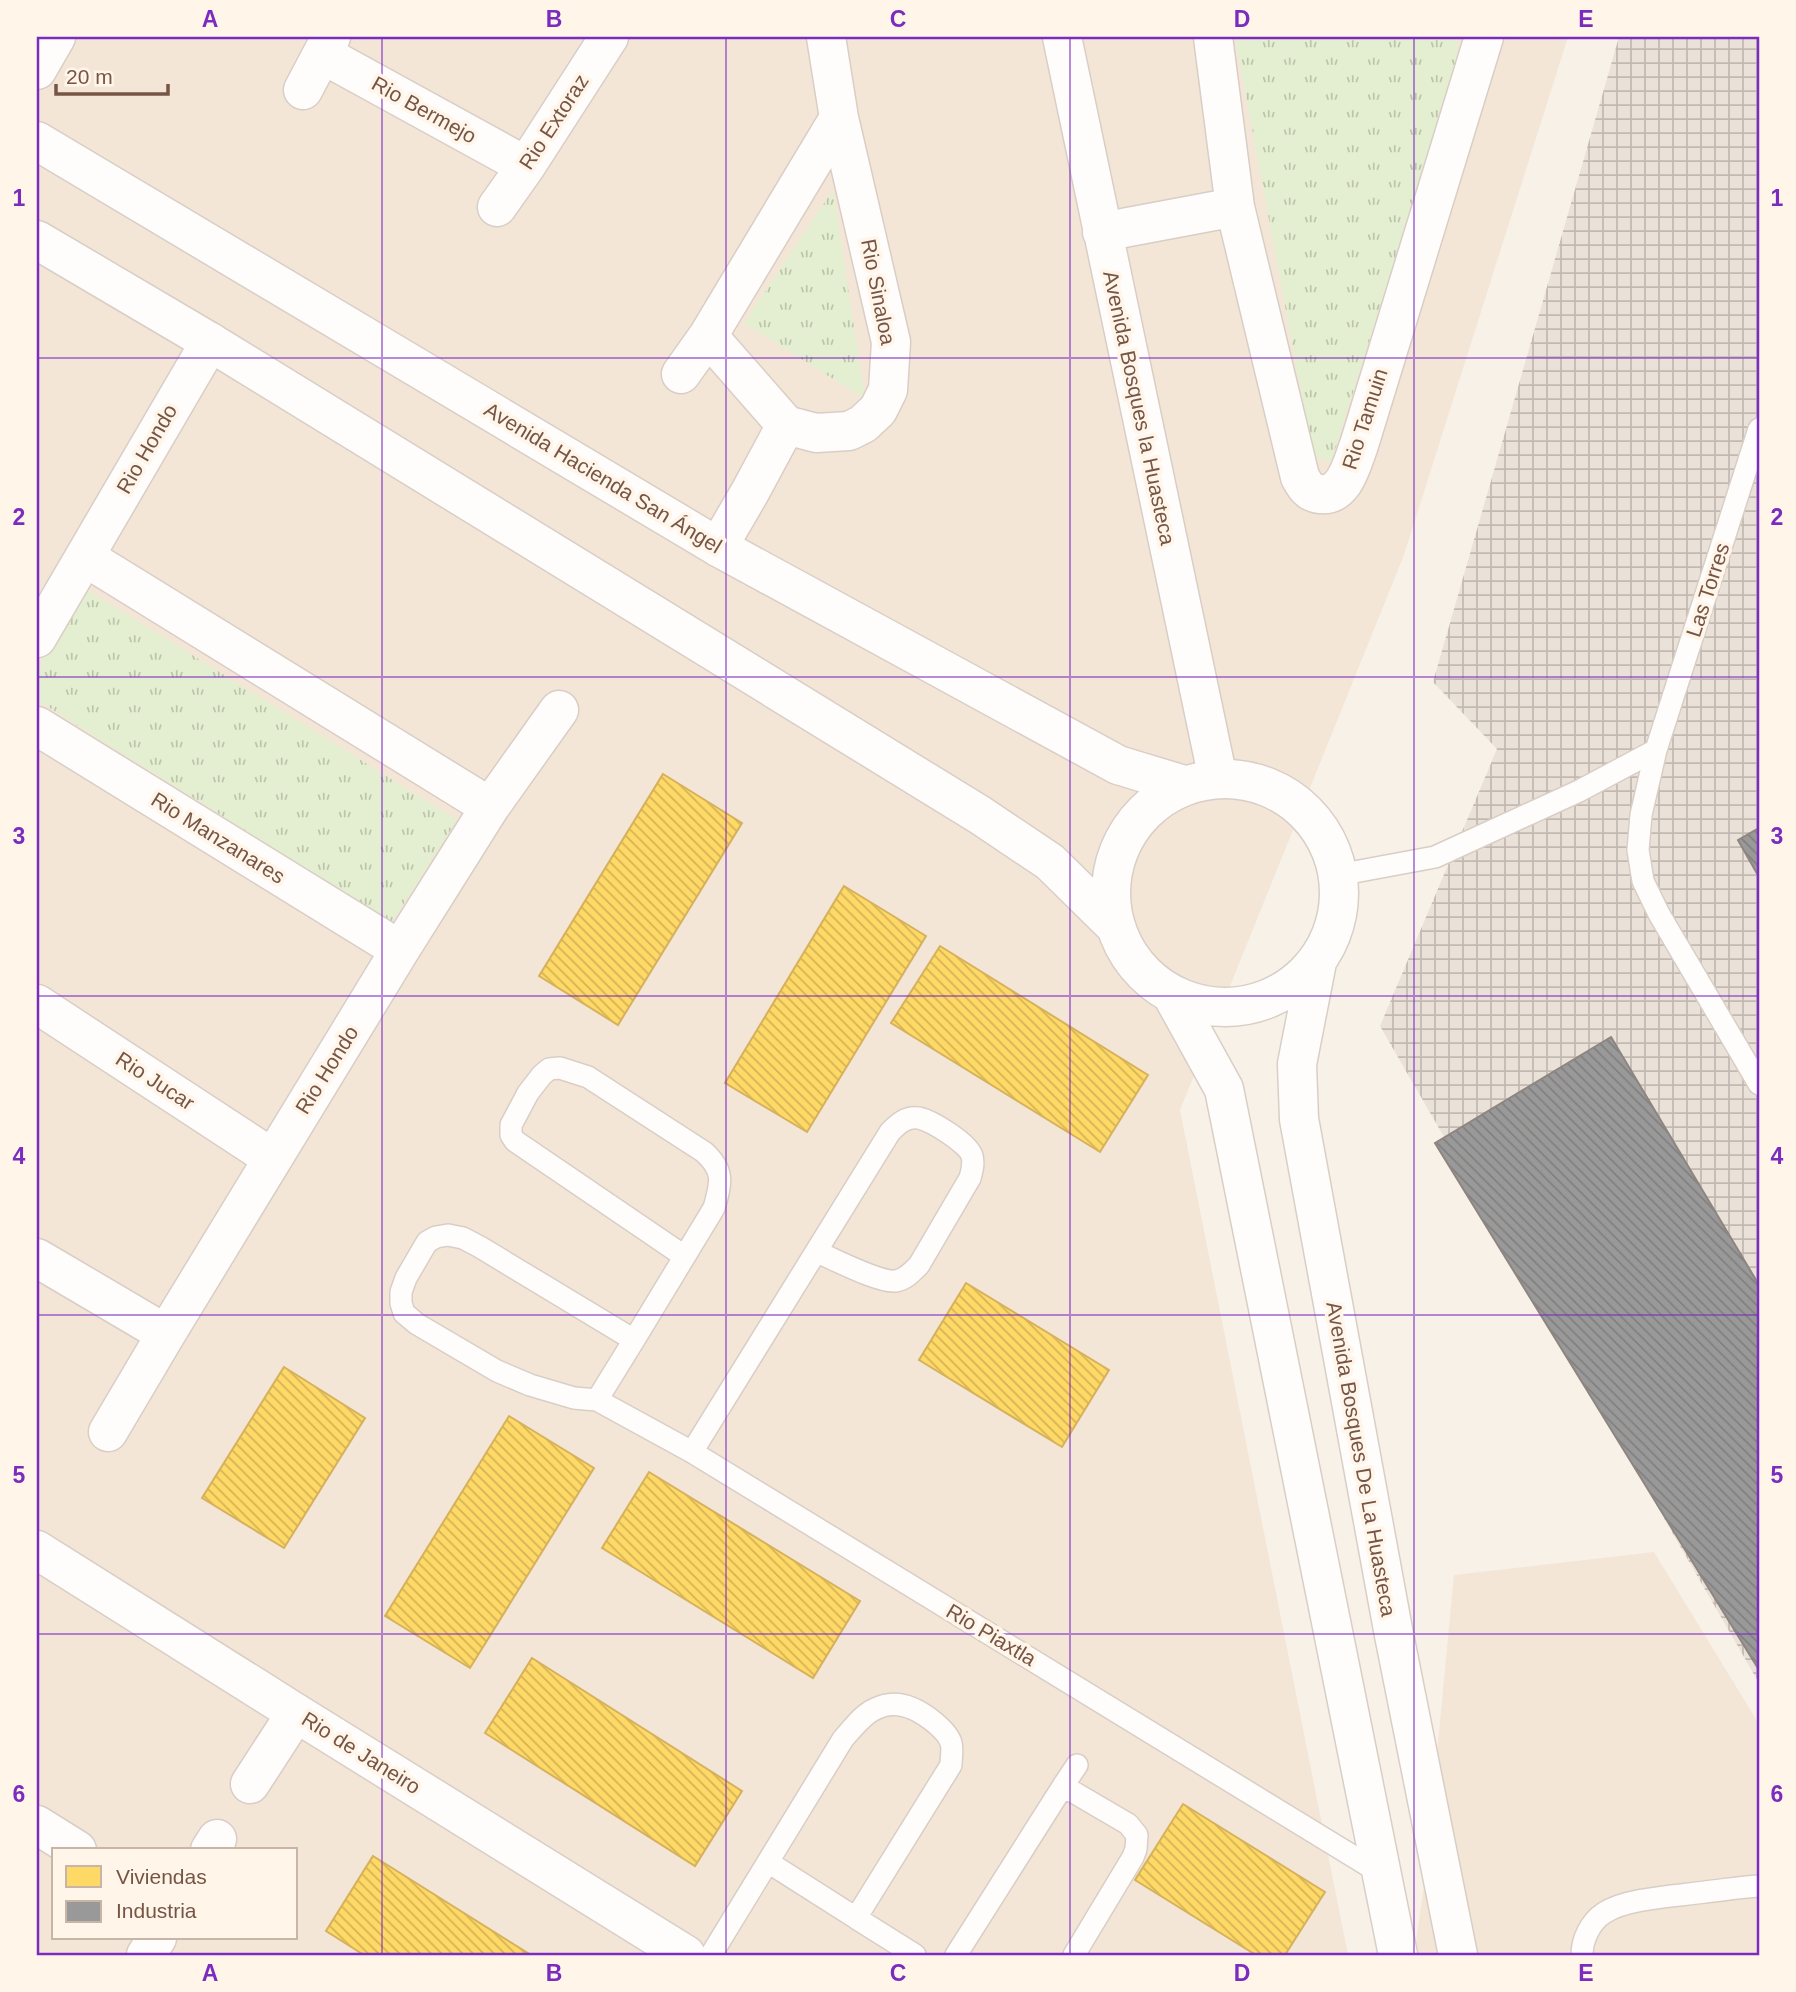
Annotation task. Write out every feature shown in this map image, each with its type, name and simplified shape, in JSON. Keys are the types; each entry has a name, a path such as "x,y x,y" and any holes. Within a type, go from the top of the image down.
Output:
{"street":[{"path":"37,70 56,37"},
{"name":"Rio Extoraz","path":"497,207 609,37"},
{"name":"Rio Sinaloa","path":"786,425 816,433 849,431 863,424 878,410 888,390 891,342 839,118 826,37"},
{"name":"Avenida Bosques la Huasteca","path":"1062,37 1102,232 1201,782"},
{"name":"Rio Tamuin","path":"1213,37 1235,207 1300,477 1306,487 1317,494 1338,490 1346,479 1359,444 1484,37"},
{"path":"303,90 326,45"},
{"name":"Rio Bermejo","path":"326,45 526,166"},
{"path":"681,373 708,336 839,118"},
{"name":"Avenida Hacienda San Ángel","path":"37,141 718,547 1118,765 1201,782"},
{"path":"1102,232 1235,207"},
{"path":"37,240 210,342 979,815 1050,862 1114,925"},
{"path":"708,336 786,425 718,547"},
{"name":"Rio Hondo","path":"37,638 210,342"},
{"path":"85,557 490,807"},
{"name":"Rio Hondo","path":"108,1432 400,950 490,807 559,710"},
{"name":"Rio Manzanares","path":"37,726 400,950"},
{"path":"1245,780 1272,789 1296,804 1316,824 1330,848 1338,875 1340,898 1336,920 1329,942 1317,962 1301,979 1283,992 1262,1002 1239,1007 1194,1003 1172,995 1153,982 1136,966 1124,947 1114,925 1110,903 1110,880 1120,845 1141,814 1155,802 1201,782 1245,780"},
{"name":"Avenida Bosques De La Huasteca","path":"1317,962 1297,1064 1298,1119 1394,1634 1458,1955"},
{"path":"1172,995 1224,1089 1398,1955"},
{"name":"Rio Jucar","path":"37,1004 272,1158"},
{"path":"37,1258 166,1334"},
{"name":"Rio de Janeiro","path":"37,1549 686,1955"},
{"path":"250,1784 296,1713"},
{"path":"37,1825 74,1848"},
{"path":"146,1955 156,1940"}],"lane":[{"name":"Las Torres","path":"1759,429 1656,750 1641,815 1638,850 1643,881 1659,914 1759,1084"},
{"path":"1338,875 1434,858 1579,790 1656,750"},
{"path":"597,1400 714,1208 720,1185 719,1172 715,1162 704,1152 588,1077 560,1068 550,1069 542,1075 528,1093 511,1125 511,1135 515,1141 684,1256"},
{"path":"692,1452 890,1132 898,1123 918,1118 931,1123 965,1146 972,1154 974,1165 970,1178 919,1265 908,1276 895,1281 880,1279 817,1252"},
{"name":"Rio Piaxtla","path":"634,1340 463,1238 448,1235 428,1242 406,1278 401,1292 404,1313 417,1324 497,1371 530,1385 575,1398 597,1400 692,1452 1382,1874"},
{"path":"711,1955 843,1739 864,1715 877,1707 893,1704 910,1706 941,1727 951,1742 951,1765 856,1918"},
{"path":"956,1955 1077,1765"},
{"path":"1063,1786 1128,1825 1137,1835 1133,1857 1074,1955"},
{"path":"768,1862 915,1955"},
{"path":"1582,1955 1583,1942 1594,1921 1604,1912 1619,1906 1656,1898 1759,1886"}],"shaded area":[{"path":"37,37 1568,37 1404,555 1180,1110 1348,1955 37,1955"},
{"path":"1619,37 1759,37 1759,1683 1380,1026 1497,749 1433,682"},
{"path":"1654,1552 1759,1724 1759,1955 1414,1955 1425,1879 1454,1575"}],"green space":[{"path":"1235,37 1456,37 1458,44 1455,70 1331,462 1316,457 1304,408"},
{"path":"833,190 865,399 744,323"},
{"path":"86,589 457,820 392,922 37,700 37,668"}],"building: Viviendas":[{"path":"663,774 742,823 618,1025 539,976"},
{"path":"844,886 926,936 807,1132 725,1083"},
{"path":"940,946 1148,1075 1100,1152 891,1023"},
{"path":"966,1283 1109,1370 1062,1447 919,1360"},
{"path":"284,1367 365,1418 284,1548 202,1498"},
{"path":"509,1416 594,1468 470,1668 385,1616"},
{"path":"649,1472 860,1601 813,1678 602,1548"},
{"path":"532,1658 742,1791 695,1866 485,1733"},
{"path":"1183,1804 1325,1892 1285,1955 1256,1955 1135,1880"},
{"path":"373,1856 531,1955 364,1955 326,1931"}],"building: Industria":[{"path":"1759,828 1759,877 1738,840"},
{"path":"1611,1037 1759,1285 1759,1670 1435,1143"}]}
